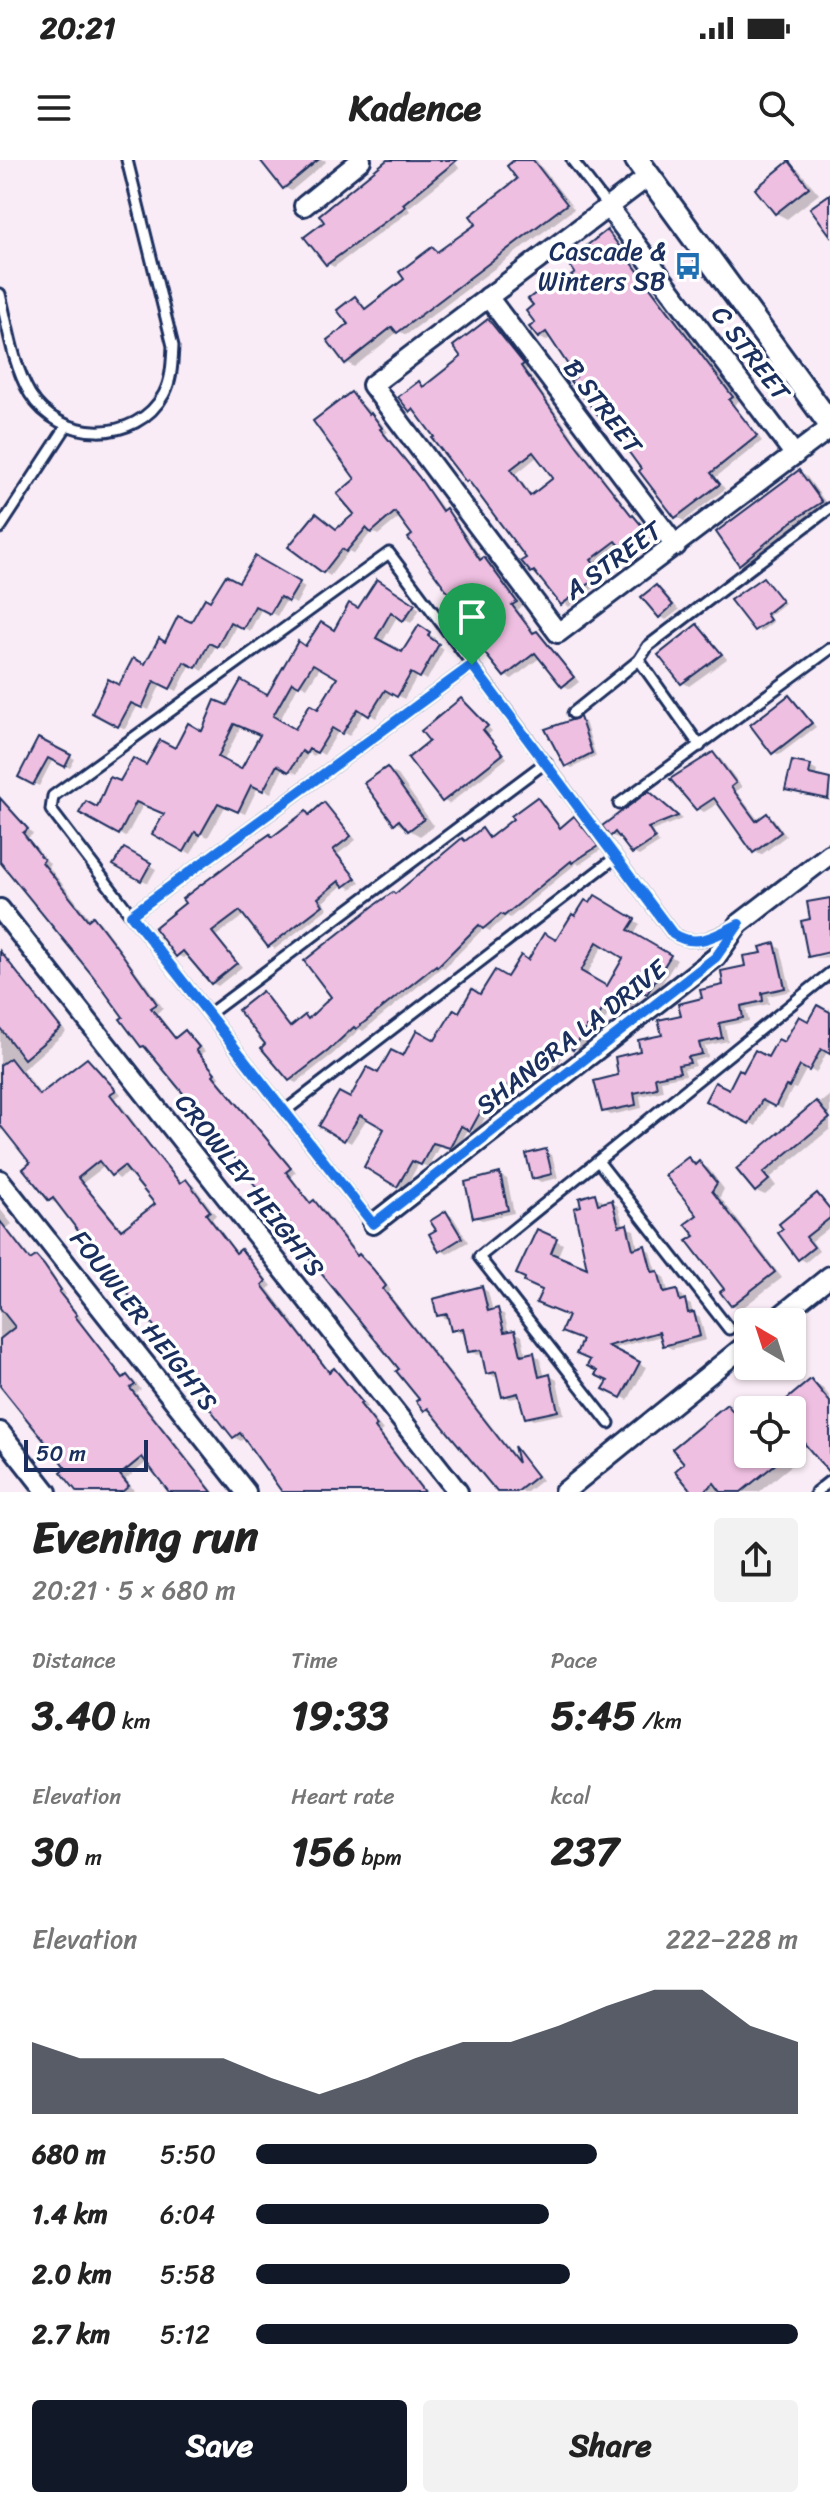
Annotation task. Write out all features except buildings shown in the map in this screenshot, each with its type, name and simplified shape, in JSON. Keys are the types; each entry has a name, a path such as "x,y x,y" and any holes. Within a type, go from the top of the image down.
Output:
{"street":[{"path":"304,206 353,162"},
{"path":"488,297 608,207 643,168 830,426"},
{"name":"C STREET","path":"608,207 795,455"},
{"name":"A STREET","path":"488,297 372,385 558,633 830,426"},
{"name":"B STREET","path":"488,297 676,546"},
{"name":"SHANGRA LA DRIVE","path":"373,1224 716,957 739,924 830,854"},
{"name":"CROWLEY HEIGHTS","path":"0,909 458,1492"},
{"name":"FOUWLER HEIGHTS","path":"0,1180 246,1492"},
{"path":"790,1308 830,1276"},
{"path":"564,1492 734,1354"},
{"path":"0,1432 47,1492"}],"lane":[{"path":"0,294 15,357 30,394 45,413 66,427 91,432 120,429 145,416 163,396 171,376 173,346 127,160"},
{"path":"572,160 608,207"},
{"path":"0,528 66,427"},
{"path":"573,713 639,660 648,646 830,508"},
{"path":"373,1224 51,810 53,796 389,553 673,934 694,943 739,924"},
{"path":"619,804 830,649"},
{"path":"639,660 700,746"},
{"path":"131,915 472,665"},
{"path":"209,1014 546,762"},
{"path":"285,1111 615,858"},
{"path":"609,1423 479,1257 830,973"},
{"path":"598,1161 729,1329"},
{"path":"816,1492 830,1481"}],"place":[{"name":"Cascade & Winters SB","path":"688,266"}],"route":[{"path":"472,665 673,934 694,943 739,924 716,957 373,1224 131,915 472,665"}]}
